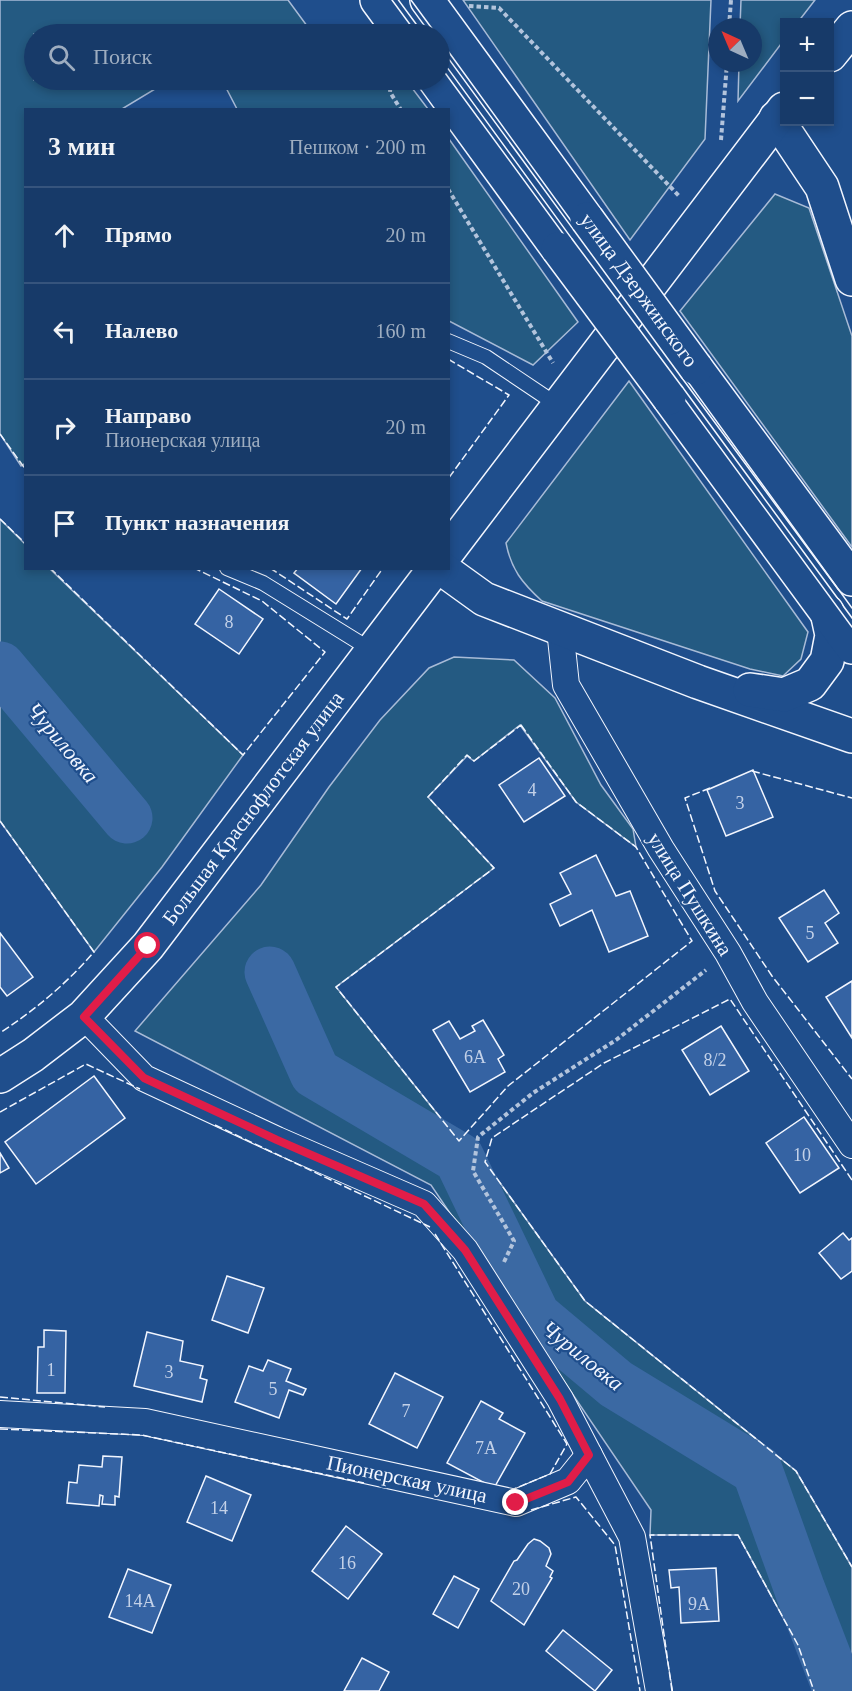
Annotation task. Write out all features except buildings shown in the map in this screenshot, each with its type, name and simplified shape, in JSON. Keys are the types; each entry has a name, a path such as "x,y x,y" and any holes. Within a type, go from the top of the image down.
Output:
{"main road":[{"path":"377,0 395,24"},
{"name":"улица Дзержинского","path":"441,5 587,219 848,572"},
{"path":"834,50 852,28"},
{"name":"улица Дзержинского","path":"442,90 852,647"},
{"path":"450,548 780,113"},
{"path":"787,126 822,187 852,279"},
{"name":"Большая Краснофлотская улица","path":"0,1076 84,1017 148,946 434,570"},
{"path":"444,570 484,599 698,682 852,736"},
{"path":"698,682 784,695 810,684 827,661 832,635 827,612"}],"street":[{"name":"улица Пушкина","path":"560,629 566,685 661,849 728,953 755,1002 852,1145"},
{"path":"84,1017 144,1078 277,1140 424,1204 465,1250 560,1399 632,1537 659,1691"},
{"name":"Пионерская улица","path":"0,1414 146,1422 516,1503 568,1482 589,1455"}],"lane":[{"path":"450,342 486,357 559,406"},
{"path":"232,570 263,583 373,651"}],"path":[{"path":"730,18 731,0"},
{"path":"441,5 499,8 683,200"},
{"path":"721,141 726,72"},
{"path":"390,90 400,108"},
{"path":"450,192 556,368"},
{"path":"490,1290 514,1241 473,1171 477,1137 533,1093 616,1040 728,953"}],"shaded area":[{"path":"0,0 288,0 306,24 24,24 24,90 153,90 124,108 24,108 24,464 21,466 0,434"},
{"path":"463,0 711,0 710,18 708,18 705,139 630,240"},
{"path":"741,0 815,0 801,18 780,18 780,45 762,69 762,18 740,18"},
{"path":"739,72 760,72 738,101"},
{"path":"227,90 414,90 427,108 236,108"},
{"path":"450,140 578,322 533,365 450,322"},
{"path":"775,194 809,208 852,336 852,547 680,311"},
{"path":"629,381 808,632 801,659 783,676 750,669 542,601 523,582 514,568 506,543"},
{"path":"0,519 24,543 24,570 51,570 243,755 162,867 94,952 0,821"},
{"path":"454,657 514,660 555,698 601,785 633,829 636,847 576,802 520,725 474,761 467,756 428,797 494,868 336,987 459,1141 485,1162 585,1301 796,1471 852,1567 852,1691 814,1691 798,1645 738,1535 650,1535 651,1510 431,1185 135,1031 261,885 329,787 380,720 429,668"}],"waterway":[{"name":"Чуриловка","path":"0,667 127,818"},
{"name":"Чуриловка","path":"270,972 315,1073 459,1158 535,1316 616,1384 757,1470 839,1691"}],"tram line":[{"path":"392,0 410,24"},
{"path":"411,0 429,24"},
{"path":"450,54 852,608"},
{"path":"450,80 852,627"}],"fence":[{"path":"450,360 509,395 450,476"},
{"path":"0,434 24,467"},
{"path":"0,519 24,542"},
{"path":"52,570 243,755 325,652 262,601 198,570"},
{"path":"273,570 347,619 382,570"},
{"path":"521,725 576,802 636,847 692,941 508,1086 459,1141 336,987 494,868 428,797 467,755 474,761 521,725"},
{"path":"752,771 852,798"},
{"path":"710,788 685,798 715,891 772,976 852,1079"},
{"path":"0,821 94,952 50,996 0,1033"},
{"path":"852,1180 730,999 604,1063 492,1138 485,1162 585,1301 796,1471 852,1567"},
{"path":"0,1112 86,1064 140,1089"},
{"path":"215,1125 430,1227"},
{"path":"435,1234 567,1444 550,1474 509,1491"},
{"path":"0,1397 105,1407"},
{"path":"0,1429 142,1435 364,1483"},
{"path":"531,1510 576,1497 615,1545 640,1691"},
{"path":"672,1691 650,1535 738,1535 798,1645 814,1691"}],"route":[{"path":"148,946 84,1017 144,1078 277,1140 424,1204 465,1250 560,1399 589,1455 568,1482 516,1503"}]}
